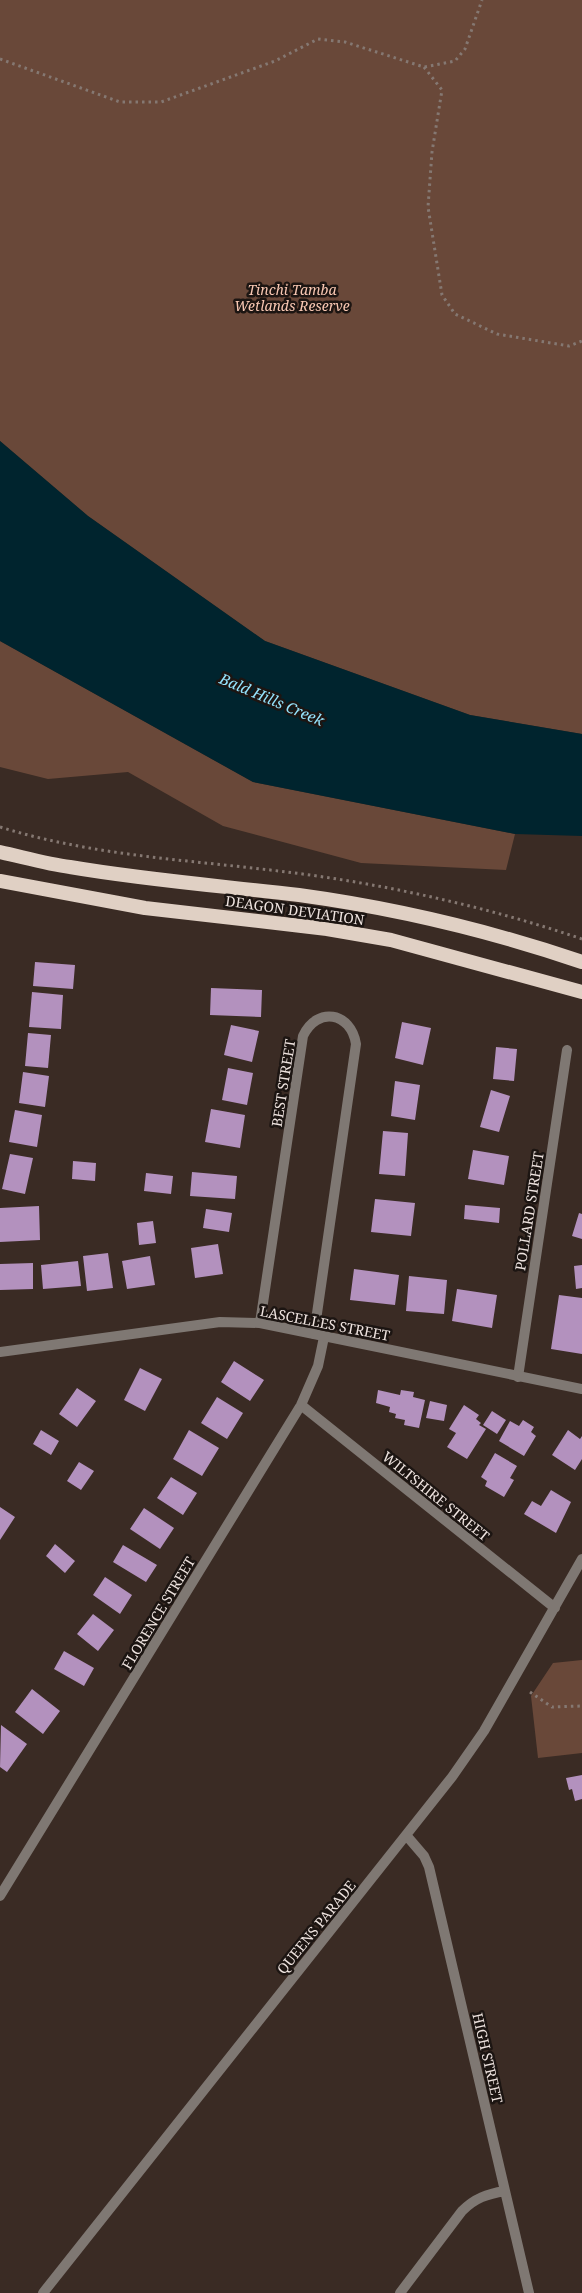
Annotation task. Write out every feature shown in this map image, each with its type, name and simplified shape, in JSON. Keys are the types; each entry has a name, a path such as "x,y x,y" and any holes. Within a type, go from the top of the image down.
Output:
{"highway":[{"name":"DEAGON DEVIATION","path":"0,852 68,867 301,896 390,912 465,928 545,949 582,962"},
{"name":"DEAGON DEVIATION","path":"0,880 45,891 145,908 318,928 391,940 582,992"}],"street":[{"name":"BEST STREET","path":"260,1323 303,1036 308,1026 316,1019 326,1016 338,1018 348,1024 354,1033 356,1044 319,1335"},
{"name":"POLLARD STREET","path":"518,1377 567,1050"},
{"name":"LASCELLES STREET","path":"0,1352 220,1322 260,1323 582,1389"},
{"name":"FLORENCE STREET","path":"0,1896 301,1405 318,1366 319,1335"},
{"name":"WILTSHIRE STREET","path":"301,1405 555,1608"},
{"name":"QUEENS PARADE","path":"43,2293 452,1777 484,1731 582,1559"},
{"name":"HIGH STREET","path":"406,1835 424,1856 429,1867 529,2293"},
{"path":"400,2293 462,2211 471,2202 485,2195 505,2191"}],"path":[{"path":"0,59 120,102 161,102 275,61 318,39 345,42 424,66 455,62 465,49 482,0"},
{"path":"424,66 442,90 432,152 428,207 442,295 455,314 497,334 569,346 582,341"},
{"path":"530,1692 552,1707 582,1706"}],"green space":[{"name":"Tinchi Tamba Wetlands Reserve","path":"0,0 582,0 582,734 470,715 265,641 88,516 0,441"},
{"path":"0,641 253,782 515,834 506,870 361,863 223,826 128,772 48,779 0,767"},
{"path":"582,1660 582,1753 538,1758 531,1696 553,1663"}],"water":[{"name":"Bald Hills Creek","path":"0,441 88,516 265,641 470,715 582,734 582,836 515,834 253,782 0,641"}],"building":[{"path":"35,962 75,965 73,989 33,986"},
{"path":"211,988 262,990 261,1017 210,1015"},
{"path":"32,992 63,995 61,1029 29,1027"},
{"path":"402,1022 431,1028 423,1065 395,1058"},
{"path":"231,1025 259,1031 252,1062 224,1055"},
{"path":"28,1033 51,1035 48,1068 25,1066"},
{"path":"496,1047 517,1049 514,1081 493,1079"},
{"path":"228,1068 253,1073 247,1105 222,1100"},
{"path":"23,1072 49,1076 45,1107 19,1103"},
{"path":"395,1081 420,1085 415,1120 391,1116"},
{"path":"491,1090 510,1096 499,1132 480,1127"},
{"path":"211,1109 245,1115 240,1148 205,1142"},
{"path":"15,1110 42,1115 37,1147 9,1142"},
{"path":"383,1131 408,1133 405,1176 379,1174"},
{"path":"473,1150 509,1156 504,1185 468,1179"},
{"path":"10,1154 33,1158 25,1194 2,1189"},
{"path":"73,1161 96,1163 95,1181 72,1179"},
{"path":"192,1172 237,1176 235,1199 190,1196"},
{"path":"146,1173 173,1176 171,1194 144,1191"},
{"path":"375,1199 415,1203 411,1236 371,1232"},
{"path":"465,1205 500,1208 499,1223 464,1219"},
{"path":"39,1206 40,1240 0,1242 0,1208"},
{"path":"206,1209 232,1213 229,1232 203,1228"},
{"path":"579,1213 582,1214 582,1239 572,1236"},
{"path":"153,1221 156,1243 139,1245 137,1223"},
{"path":"218,1244 223,1274 195,1278 191,1248"},
{"path":"108,1253 113,1288 87,1291 83,1256"},
{"path":"150,1256 155,1285 127,1289 122,1261"},
{"path":"78,1261 81,1286 43,1289 41,1265"},
{"path":"33,1263 33,1289 0,1290 0,1264"},
{"path":"582,1265 582,1288 576,1289 574,1266"},
{"path":"354,1269 399,1275 395,1305 350,1300"},
{"path":"409,1276 447,1280 444,1314 406,1311"},
{"path":"457,1289 497,1295 492,1328 452,1321"},
{"path":"559,1295 582,1298 582,1354 551,1349"},
{"path":"234,1361 264,1380 250,1401 221,1382"},
{"path":"140,1368 162,1379 145,1411 124,1400"},
{"path":"77,1388 96,1401 77,1427 59,1414"},
{"path":"378,1390 400,1395 401,1390 414,1392 413,1397 425,1400 419,1428 404,1425 405,1420 395,1418 396,1414 389,1412 390,1407 376,1403"},
{"path":"217,1397 243,1413 227,1439 201,1423"},
{"path":"430,1401 447,1405 444,1421 426,1418"},
{"path":"464,1405 479,1415 476,1419 481,1423 479,1425 486,1429 467,1459 447,1447 456,1433 449,1429"},
{"path":"492,1411 506,1420 497,1434 483,1425"},
{"path":"523,1420 534,1427 531,1432 536,1436 524,1456 499,1441 510,1421 519,1426"},
{"path":"41,1430 59,1441 51,1455 33,1444"},
{"path":"189,1430 219,1448 202,1476 173,1459"},
{"path":"568,1430 580,1439 582,1436 582,1459 575,1470 552,1455"},
{"path":"495,1453 517,1466 510,1478 514,1480 504,1497 485,1486 487,1481 481,1477"},
{"path":"79,1462 94,1471 81,1490 67,1481"},
{"path":"171,1477 197,1493 183,1515 157,1498"},
{"path":"551,1490 571,1502 556,1533 524,1514 532,1501 541,1506"},
{"path":"0,1507 15,1517 0,1540"},
{"path":"144,1508 174,1528 160,1549 130,1529"},
{"path":"55,1544 75,1561 65,1573 46,1556"},
{"path":"123,1545 157,1565 146,1582 113,1562"},
{"path":"105,1577 132,1595 120,1614 93,1595"},
{"path":"93,1614 114,1630 98,1651 77,1634"},
{"path":"64,1651 94,1668 84,1686 54,1669"},
{"path":"32,1689 60,1711 43,1734 15,1712"},
{"path":"1,1725 27,1744 7,1772 0,1767"},
{"path":"582,1775 582,1799 575,1801 572,1789 569,1790 566,1778"}]}
